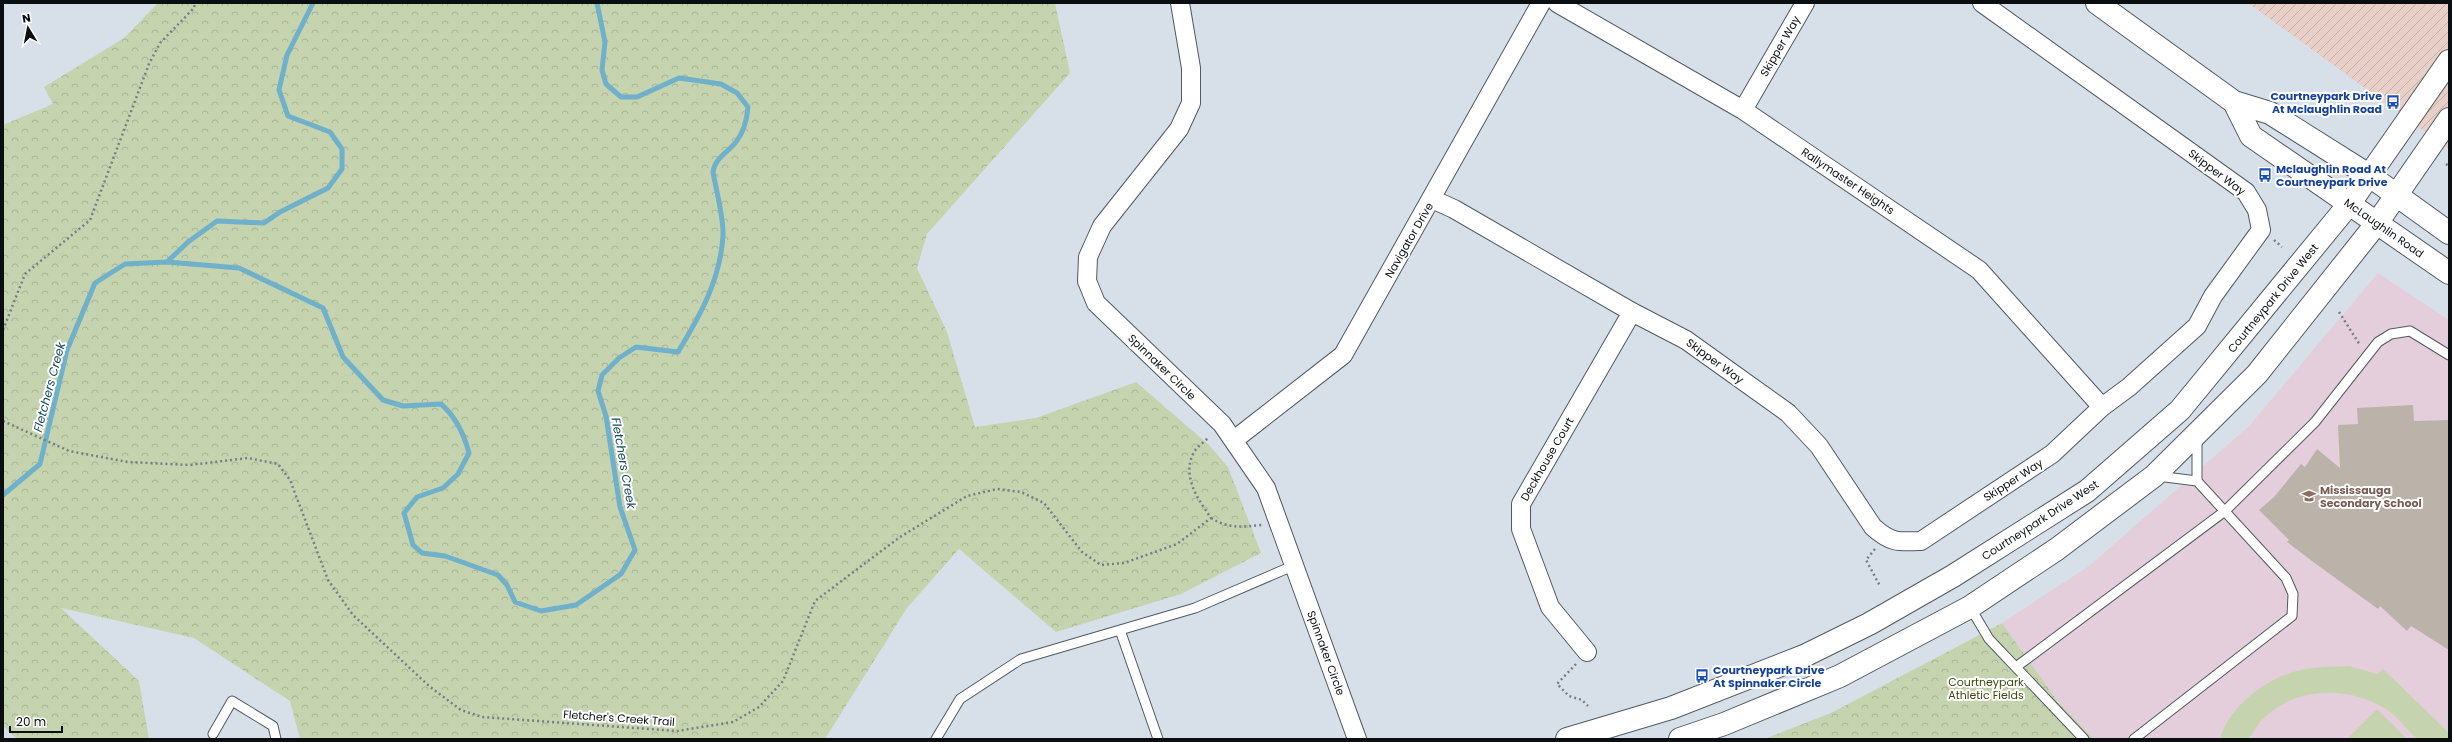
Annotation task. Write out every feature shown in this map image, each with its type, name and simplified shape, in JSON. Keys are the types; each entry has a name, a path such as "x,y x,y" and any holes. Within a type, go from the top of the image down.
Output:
{"main road":[{"name":"McLaughlin Road","path":"2097,3 2234,102 2270,113 2370,176 2449,233"},
{"name":"Courtneypark Drive West","path":"1567,739 1678,706 1804,656 1869,624 1953,576 2087,491 2180,410 2350,203 2449,61"},
{"name":"McLaughlin Road","path":"2234,102 2251,136 2350,203 2449,273"},
{"path":"1680,739 1724,724 1840,676 1970,607 2057,549 2154,476 2256,374 2377,223 2449,119"},
{"path":"1953,576 1970,607"}],"street":[{"name":"Spinnaker Circle","path":"1180,3 1191,68 1191,103 1179,129 1102,226 1088,257 1087,281 1096,304 1222,424 1266,488 1295,564 1357,739"},
{"name":"Navigator Drive","path":"1234,440 1343,355 1432,199 1540,3"},
{"name":"Rallymaster Heights","path":"1557,3 1743,110 1979,270 2102,406"},
{"name":"Skipper Way","path":"1743,110 1806,3"},
{"name":"Skipper Way","path":"1432,199 1454,209 1632,312 1686,340 1788,413 1819,446 1874,527 1885,538 1896,542 1921,541 2052,454 2102,406 2129,387 2197,326 2213,296 2261,230 2257,210 2246,192 1982,3"},
{"name":"Deckhouse Court","path":"1587,652 1550,607 1521,529 1520,504 1632,312"}],"lane":[{"path":"2016,667 2225,511 2315,422 2378,342 2391,334 2410,331 2449,355"},
{"path":"2197,433 2197,481"},
{"path":"2134,739 2292,616 2293,594 2286,578 2197,481 2154,476"},
{"path":"936,739 960,699 1022,659 1195,608 1295,564"},
{"path":"1970,607 1989,639 2084,739"},
{"path":"1120,630 1158,739"},
{"path":"213,734 232,701 273,726 276,739"}],"path":[{"path":"3,330 25,274 90,220 149,64 160,43 194,8 196,3"},
{"path":"2339,312 2367,356"},
{"name":"Fletcher's Creek Trail","path":"3,421 28,434 68,451 128,462 190,465 248,458 278,464 290,480 328,580 353,615 429,686 461,710 482,717 677,731 733,722 759,707 783,681 815,601 900,537 967,496 997,489 1021,492 1044,503 1082,552 1101,565 1124,563 1178,544 1211,518"},
{"path":"1222,424 1194,452 1189,473 1193,491 1211,518 1223,526 1235,528 1280,524"},
{"path":"1880,586 1866,560 1885,538"},
{"path":"1587,652 1557,684 1569,696 1582,700 1588,706"}],"shaded area":[{"path":"2248,3 2449,3 2449,149"},
{"name":"Mississauga Secondary School","path":"2378,273 2449,320 2449,739 2094,739 2059,703 2002,623 2089,566 2249,426"}],"green space":[{"path":"158,3 1055,3 1070,73 927,234 917,268 947,332 975,427 1036,418 1136,382 1209,445 1228,467 1261,553 1181,594 1056,632 959,549 907,608 825,739 300,739 290,701 194,638 61,608 139,681 149,739 17,739 3,726 3,125 53,104 44,87 124,38"},
{"name":"Courtneypark Athletic Fields","path":"2002,623 2059,703 2094,739 1764,739 1831,713"},
{"path":"2349,666 2377,674 2383,669 2449,733 2449,739 2417,739 2390,712 2371,701 2356,696 2339,693 2323,693 2306,695 2291,700 2276,708 2261,721 2248,739 2220,739 2231,716 2240,705 2261,687 2273,680 2303,669"},
{"path":"2377,709 2407,739 2347,739"}],"building":[{"path":"2413,405 2414,421 2449,420 2449,650 2411,626 2407,631 2380,606 2378,609 2316,564 2287,542 2289,540 2259,510 2274,497 2301,464 2305,467 2317,449 2340,468 2338,425 2358,424 2357,408"}],"waterway":[{"path":"167,262 188,242 217,221 264,223 280,212 328,188 342,169 342,149 330,132 288,116 279,90 287,55 313,3"},
{"name":"Fletchers Creek","path":"3,495 40,464 67,350 95,283 125,264 167,262 239,268 323,308 343,357 383,400 403,406 441,404 455,420 465,439 469,453 458,474 443,488 417,497 404,513 413,545 422,553 445,556 498,575 507,585 515,602 541,611 576,605 621,574 635,550 620,507 606,416 598,391 602,375 619,358 636,347 678,352 702,310 714,282 723,236 721,213 713,172 714,167 741,134 746,121 748,107 737,93 721,84 679,78 637,97 621,97 606,84 602,70 605,42 597,3"}],"place":[{"name":"Courtneypark Drive At Mclaughlin Road","path":"2393,102"},
{"name":"Mclaughlin Road At Courtneypark Drive","path":"2265,175"},
{"name":"Mississauga Secondary School","path":"2309,496"},
{"name":"Courtneypark Drive At Spinnaker Circle","path":"1702,676"}]}
